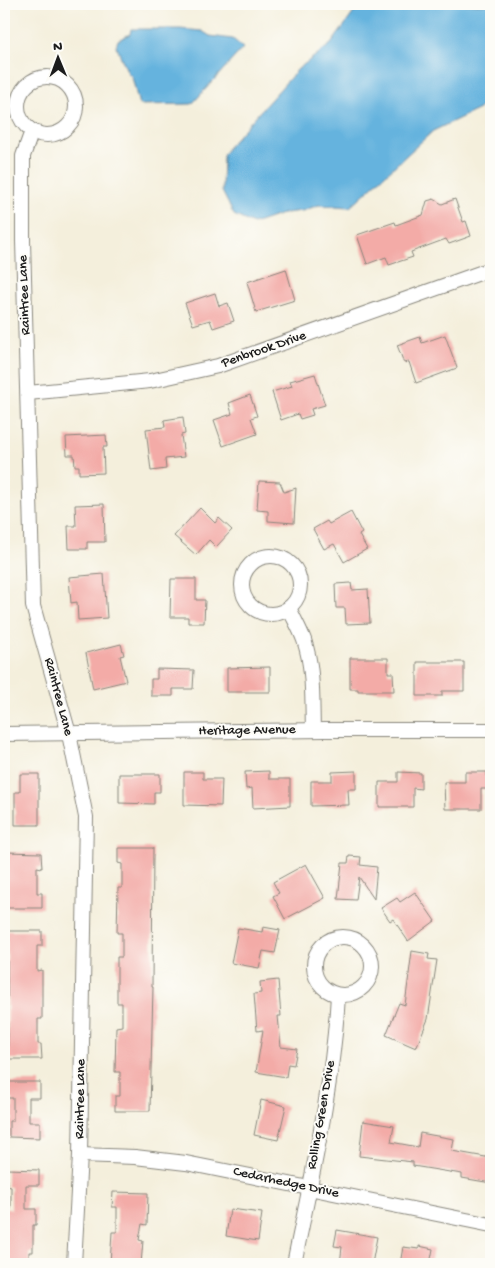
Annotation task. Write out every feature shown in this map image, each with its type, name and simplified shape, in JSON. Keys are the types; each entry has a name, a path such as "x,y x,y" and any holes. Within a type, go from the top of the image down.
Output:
{"street":[{"path":"46,77 64,82 71,89 75,98 74,118 60,132 51,135 41,135 32,131 20,117 18,108 22,90 37,79 46,77"},
{"name":"Raintree Lane","path":"32,131 23,156 23,241 33,606 69,734 86,817 80,1156 74,1264"},
{"name":"Penbrook Drive","path":"28,392 150,381 218,366 491,269"},
{"path":"277,556 293,566 298,574 299,592 289,608 270,614 252,607 246,600 242,591 242,581 245,572 259,558 277,556"},
{"path":"289,608 304,641 308,657 312,679 313,730"},
{"name":"Heritage Avenue","path":"4,734 491,730"},
{"path":"346,937 363,945 369,952 372,970 364,987 347,995 338,995 329,992 316,977 315,958 327,942 336,938 346,937"},
{"name":"Rolling Green Drive","path":"294,1264 329,1086 336,1034 338,995"},
{"name":"Cedarhedge Drive","path":"80,1156 135,1157 186,1163 491,1225"}],"water":[{"path":"360,4 491,4 491,97 479,109 433,131 350,207 319,205 302,211 285,213 253,224 234,215 222,191 223,155 298,69 331,44"},
{"path":"131,29 202,31 210,36 233,39 243,48 192,104 139,105 132,77 128,73 116,46 118,40 130,34"}],"building":[{"path":"434,199 442,204 455,199 463,222 466,221 471,236 449,244 446,239 411,252 413,257 389,265 386,257 367,264 357,235 395,222 396,225 423,215 427,201"},
{"path":"286,269 295,300 256,312 247,282"},
{"path":"215,293 219,306 228,303 234,321 213,328 210,320 193,325 185,303"},
{"path":"445,335 457,368 416,383 409,362 404,363 397,345 420,337 422,343"},
{"path":"315,374 325,405 311,409 313,415 300,419 298,414 281,420 272,392 292,386 290,381"},
{"path":"250,395 257,416 251,418 257,434 223,446 214,420 232,414 229,403"},
{"path":"183,417 185,434 181,435 184,457 165,459 166,469 151,471 146,429 165,427 164,420"},
{"path":"106,435 107,447 103,447 104,473 79,474 79,466 75,466 74,455 67,455 66,437"},
{"path":"259,481 280,482 284,492 296,488 294,523 268,521 268,511 257,510"},
{"path":"104,504 105,542 87,542 87,549 69,549 68,526 76,526 75,505"},
{"path":"200,508 215,523 219,518 232,530 216,547 209,540 196,555 174,536"},
{"path":"351,512 362,533 359,535 367,549 344,562 334,544 324,549 313,529 327,521 329,524"},
{"path":"104,574 107,618 78,620 77,602 71,603 69,577"},
{"path":"171,579 196,579 196,600 205,600 204,623 188,623 188,617 170,617"},
{"path":"351,583 352,590 368,589 370,623 346,624 345,608 336,608 335,584"},
{"path":"121,644 124,655 120,656 126,681 93,689 86,653"},
{"path":"350,658 388,658 388,673 393,673 394,691 358,691 358,689 350,689"},
{"path":"417,662 464,662 464,691 442,691 442,696 417,696"},
{"path":"270,667 270,692 227,692 227,668"},
{"path":"157,669 194,670 193,689 173,689 173,696 151,696 151,679 157,679"},
{"path":"269,771 269,779 290,779 290,806 253,808 252,788 246,789 245,772"},
{"path":"356,771 356,789 348,789 349,805 311,806 311,781 332,781 332,772"},
{"path":"184,772 203,772 203,779 222,779 221,806 184,805"},
{"path":"398,772 421,773 421,789 413,788 413,807 379,807 379,782 398,782"},
{"path":"465,772 487,772 487,789 481,789 481,809 445,809 444,782 465,782"},
{"path":"20,774 39,774 39,825 15,825 15,792 20,792"},
{"path":"119,774 160,774 160,792 154,792 154,804 119,803"},
{"path":"118,848 153,848 153,987 150,1111 115,1111 115,1096 120,1096 120,1072 115,1072 116,1027 122,1026 122,1003 117,1003 117,957 122,957 122,933 117,933 118,888 122,888 122,864 118,863"},
{"path":"6,852 41,853 42,868 37,867 37,893 42,893 42,908 6,908"},
{"path":"349,856 361,857 360,865 377,867 374,899 359,877 356,900 338,899 342,863 348,863"},
{"path":"306,864 325,898 285,919 273,896 279,893 273,882"},
{"path":"415,892 435,921 408,941 393,919 390,921 381,908 397,898 400,902"},
{"path":"263,927 280,930 275,953 263,951 259,968 231,963 238,928 262,932"},
{"path":"7,931 42,931 42,946 37,946 37,971 42,970 42,1019 38,1019 38,1044 41,1044 42,1059 8,1059"},
{"path":"412,951 429,954 428,959 437,960 428,1019 416,1048 386,1035 399,1003 405,1005"},
{"path":"278,980 281,1016 278,1016 281,1047 297,1049 294,1065 288,1064 286,1077 256,1072 263,1030 257,1031 254,994 261,993 260,982"},
{"path":"6,1082 40,1082 40,1098 29,1098 29,1122 40,1122 40,1138 9,1137 9,1121 13,1121 13,1098 6,1098"},
{"path":"261,1100 286,1106 278,1140 254,1135"},
{"path":"363,1121 394,1126 391,1142 418,1147 420,1133 454,1139 452,1151 491,1158 491,1183 462,1178 462,1174 413,1166 413,1162 359,1156"},
{"path":"7,1169 39,1170 39,1185 26,1185 26,1209 36,1209 36,1225 33,1225 33,1252 29,1252 29,1264 4,1264 4,1209 11,1209 11,1187 7,1186"},
{"path":"113,1192 148,1193 147,1225 142,1224 139,1240 143,1241 141,1264 110,1264 112,1232 117,1232 117,1207 112,1207"},
{"path":"230,1209 262,1213 258,1241 226,1236"},
{"path":"337,1230 377,1237 372,1264 340,1264 342,1247 334,1246"},
{"path":"419,1246 433,1249 430,1264 400,1264 403,1247 419,1249"}]}
